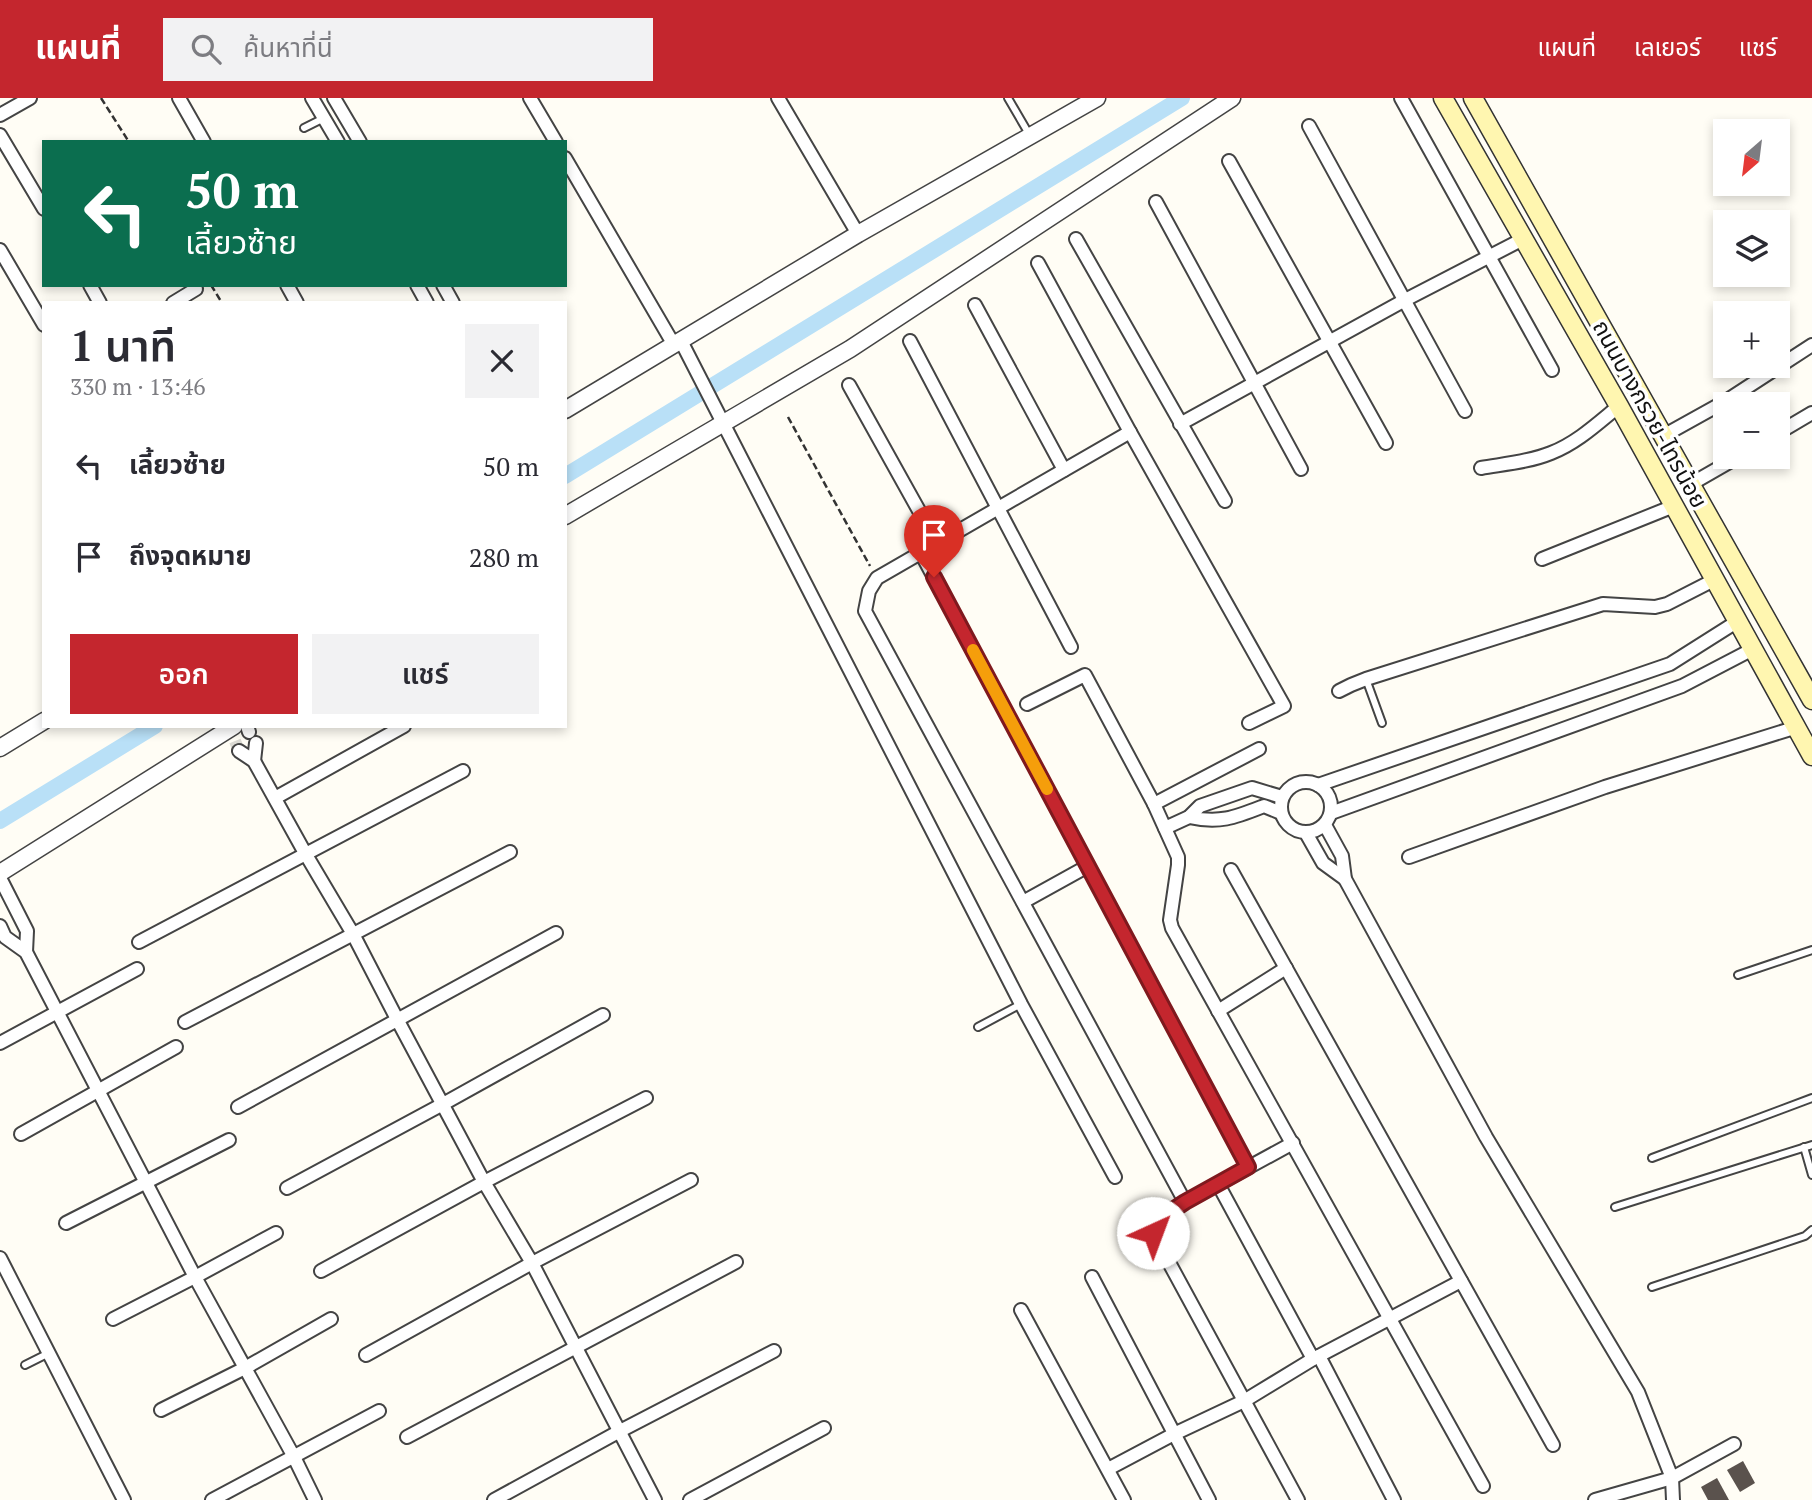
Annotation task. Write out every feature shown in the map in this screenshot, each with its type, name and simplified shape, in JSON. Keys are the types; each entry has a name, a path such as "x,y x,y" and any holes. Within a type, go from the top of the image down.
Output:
{"main road":[{"name":"ถนนบางกรวย-ไทรน้อย","path":"1443,98 1619,406 1812,756"},
{"name":"ถนนบางกรวย-ไทรน้อย","path":"1473,98 1812,700"}],"street":[{"path":"0,116 30,98"},
{"path":"178,98 203,140"},
{"path":"312,98 337,140"},
{"path":"530,98 555,140"},
{"path":"778,98 858,234"},
{"path":"567,409 681,346 858,234 1097,98"},
{"path":"567,515 720,417 850,349 1232,98"},
{"path":"1401,98 1552,370"},
{"path":"336,99 359,140"},
{"path":"1309,126 1465,411"},
{"path":"0,135 38,187"},
{"path":"567,161 681,346 720,417 1021,1004 1115,1177"},
{"path":"1230,161 1386,443"},
{"path":"1156,202 1301,470"},
{"path":"1076,239 1225,501"},
{"path":"1180,424 1405,300 1523,239"},
{"path":"0,250 42,322"},
{"path":"1038,263 1284,706 1249,723"},
{"path":"176,301 196,289"},
{"path":"975,305 1064,470"},
{"path":"910,341 1071,647"},
{"path":"1664,436 1726,401 1812,345"},
{"path":"849,385 937,543"},
{"path":"1481,468 1553,453 1573,442 1619,406"},
{"path":"1790,426 1812,413"},
{"path":"1130,432 877,578 869,591 865,611 1185,1202"},
{"path":"1691,484 1717,469"},
{"path":"1542,559 1674,506"},
{"path":"921,553 1248,1167"},
{"path":"1339,691 1350,685 1603,604 1655,607 1667,604 1714,580"},
{"path":"1318,785 1670,664 1738,621"},
{"path":"1331,813 1682,686 1753,649"},
{"path":"1670,664 1682,686"},
{"path":"1027,704 1085,674 1154,804 1178,857 1170,920 1172,929 1483,1486"},
{"path":"0,748 42,723"},
{"path":"1409,857 1605,787 1797,727"},
{"path":"275,798 400,728"},
{"path":"26,952 27,931 0,875 241,735 305,853 353,934 484,1182 532,1263 655,1500"},
{"path":"1154,804 1259,748"},
{"path":"138,942 463,771"},
{"path":"1300,782 1309,782 1325,790 1330,798 1331,813 1325,825 1318,830 1300,832 1284,822 1280,806 1282,797 1287,790 1300,782"},
{"path":"1165,828 1189,817 1200,806 1252,788 1282,797"},
{"path":"1189,817 1206,821 1235,818 1264,806 1281,813"},
{"path":"1325,825 1342,856 1345,879 1486,1137 1637,1392 1672,1478 1673,1500"},
{"path":"1306,833 1323,863 1345,879"},
{"path":"185,1022 510,852"},
{"path":"1023,902 1088,866"},
{"path":"1231,870 1553,1445"},
{"path":"0,926 5,937 26,952 195,1277 316,1500"},
{"path":"238,1107 556,933"},
{"path":"1218,1012 1286,968"},
{"path":"0,1043 136,970"},
{"path":"287,1188 603,1015"},
{"path":"21,1133 176,1047"},
{"path":"321,1271 646,1098"},
{"path":"66,1223 229,1140"},
{"path":"1293,1143 1185,1202 1158,1220 1153,1233 1298,1500"},
{"path":"366,1355 532,1263 691,1180"},
{"path":"1218,1184 1394,1500"},
{"path":"113,1319 276,1233"},
{"path":"0,1258 124,1500"},
{"path":"407,1437 736,1262"},
{"path":"1092,1277 1209,1500"},
{"path":"1108,1469 1244,1401 1316,1358 1461,1281"},
{"path":"1021,1310 1124,1500"},
{"path":"161,1410 245,1368 331,1319"},
{"path":"494,1500 775,1351"},
{"path":"212,1500 379,1411"},
{"path":"690,1500 824,1429"},
{"path":"1595,1500 1672,1478 1734,1444"}],"lane":[{"path":"1008,98 1030,136"},
{"path":"304,128 324,118"},
{"path":"1366,680 1381,723"},
{"path":"1738,975 1812,950"},
{"path":"978,1027 1021,1004"},
{"path":"1652,1158 1812,1098"},
{"path":"1615,1207 1808,1146 1812,1175"},
{"path":"1652,1287 1805,1236 1812,1230"},
{"path":"25,1364 49,1353"}],"path":[{"path":"101,98 128,140"},
{"path":"788,417 877,578"}],"building":[{"path":"1743,1461 1755,1483 1740,1492 1727,1470"},
{"path":"1717,1478 1729,1500 1708,1500 1701,1487"}],"waterway":[{"path":"567,475 1182,98"},
{"path":"0,821 152,728"}],"tunnel":[{"path":"235,741 239,751"}],"slow traffic":[{"path":"973,650 1047,789"}],"route":[{"path":"934,577 1248,1167 1158,1220 1153,1233"}]}
